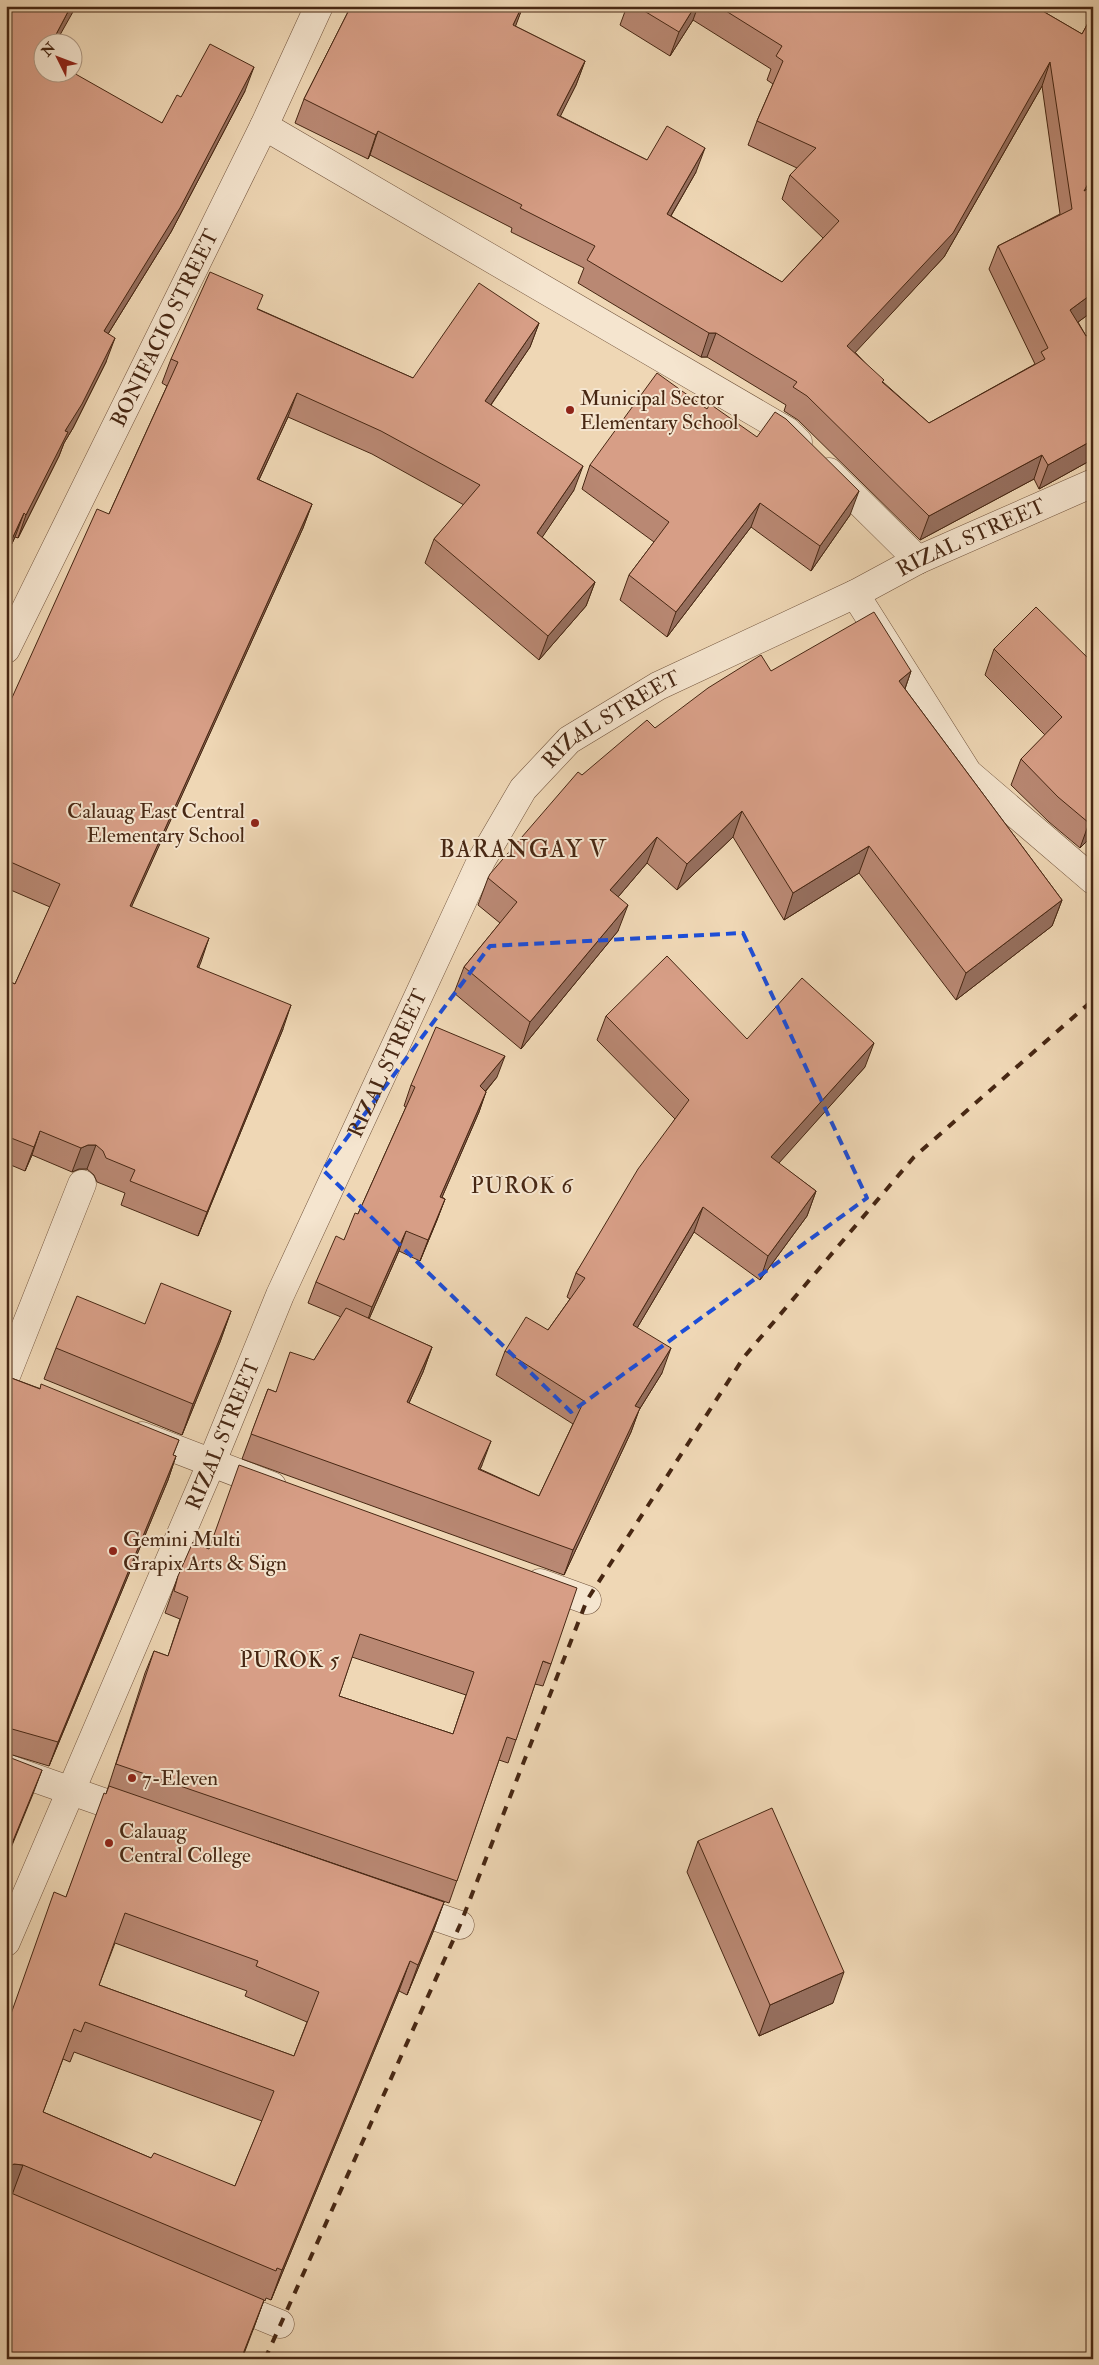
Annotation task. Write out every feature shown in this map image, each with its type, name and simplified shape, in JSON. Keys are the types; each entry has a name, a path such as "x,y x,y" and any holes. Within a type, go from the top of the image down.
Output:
{"street":[{"name":"BONIFACIO STREET","path":"6,649 264,126 319,6"},
{"path":"264,126 787,431 918,560"},
{"name":"RIZAL STREET","path":"6,1942 211,1464 280,1295 480,861 523,789 569,740 658,686 855,594 918,560 1093,483"},
{"path":"855,594 968,773 1093,880"},
{"path":"12,1381 82,1184"},
{"path":"122,1428 211,1464 293,1494"},
{"path":"514,1573 587,1600"},
{"path":"6,1768 162,1823"},
{"path":"377,1896 460,1925"},
{"path":"198,2290 280,2324"}],"highlighted area":[{"path":"743,933 867,1198 571,1412 323,1170 490,946"}],"building":[{"path":"6,6 71,6 57,32 32,32 32,82 82,82 82,78 162,123 177,95 181,97 210,44 254,67 180,208 104,331 115,338 82,404 65,431 68,432 26,515 24,513 6,552"},
{"path":"351,6 522,6 513,25 585,61 557,115 647,160 667,126 705,148 667,214 782,282 839,221 790,175 816,148 757,121 783,61 776,56 782,46 718,6 1034,6 1082,34 1093,14 1093,175 1084,191 1093,186 1093,293 1070,310 1086,336 1093,332 1093,440 1048,465 1042,455 929,516 807,396 793,387 797,382 716,333 709,333 587,260 595,246 520,208 522,205 378,131 376,135 304,99","holes":["1050,62 1072,209 998,246 1048,348 1041,352 1045,359 929,423 882,382 884,380 847,346 953,233"]},
{"path":"636,6 695,6 679,32"},
{"path":"210,272 263,295 257,309 413,378 479,283 539,323 485,401 583,466 537,533 595,582 548,636 434,539 480,485 381,431 297,393 257,479 312,504 130,906 209,938 197,967 291,1005 207,1212 130,1181 135,1170 106,1158 103,1151 96,1145 88,1145 81,1148 40,1131 34,1147 6,1136 6,980 15,984 60,884 6,860 6,711 97,509 109,514 178,362 171,359"},
{"path":"657,373 707,409 710,404 757,437 775,412 786,419 859,491 820,546 760,503 676,612 629,575 669,522 590,465"},
{"path":"1036,607 1093,663 1093,819 1089,823 1058,797 1021,759 1062,717 994,649"},
{"path":"874,612 911,671 899,681 1062,900 966,973 869,846 793,893 742,811 687,864 657,837 610,890 628,905 530,1022 464,967 517,902 488,878 490,874 578,772 582,775 647,720 655,728 708,688 761,655 771,671"},
{"path":"667,956 747,1039 802,978 874,1043 771,1157 816,1191 768,1256 703,1207 633,1325 671,1348 635,1406 640,1408 573,1550 251,1434 268,1389 276,1392 290,1352 314,1360 346,1308 432,1347 407,1402 491,1441 478,1469 539,1496 584,1401 505,1351 526,1317 548,1330 585,1278 576,1273 638,1169 689,1100 606,1016"},
{"path":"436,1027 505,1056 480,1086 486,1092 440,1197 445,1199 428,1240 406,1231 372,1307 316,1282 336,1236 344,1240 355,1213 358,1214 415,1087 411,1085"},
{"path":"161,1283 231,1311 193,1404 56,1348 77,1296 145,1324"},
{"path":"6,1376 40,1389 41,1384 179,1440 173,1455 176,1456 58,1742 12,1729 6,1731"},
{"path":"239,1465 577,1588 551,1664 543,1661 516,1740 507,1737 457,1881 116,1764 154,1651 168,1656 188,1597 174,1591 178,1576 193,1542 209,1549","holes":["360,1634 474,1672 453,1734 339,1696"]},
{"path":"6,1756 42,1770 6,1858"},
{"path":"109,1786 444,1902 418,1965 410,1961 282,2270 277,2268 276,2271 23,2165 14,2164 6,2168 6,2028 54,1892 66,1897 104,1793 106,1794","holes":["125,1913 258,1961 256,1966 319,1992 294,2056 99,1985","85,2022 274,2091 235,2186 154,2153 151,2158 43,2112 74,2029 81,2032"]},
{"path":"772,1808 844,1972 770,2005 698,1841"},
{"path":"6,2190 264,2300 241,2359 6,2359"}],"railway":[{"path":"265,2359 460,1925 587,1600 744,1357 914,1157 1093,1000"}],"place":[{"name":"Municipal Sector Elementary School","path":"570,410"},
{"name":"Calauag East Central Elementary School","path":"255,823"},
{"name":"Gemini Multi Grapix Arts & Sign","path":"113,1551"},
{"name":"7-Eleven","path":"132,1778"},
{"name":"Calauag Central College","path":"109,1843"}],"district":[{"name":"BARANGAY V","path":"523,849"},
{"name":"PUROK 6","path":"522,1185"},
{"name":"PUROK 5","path":"290,1659"}]}
